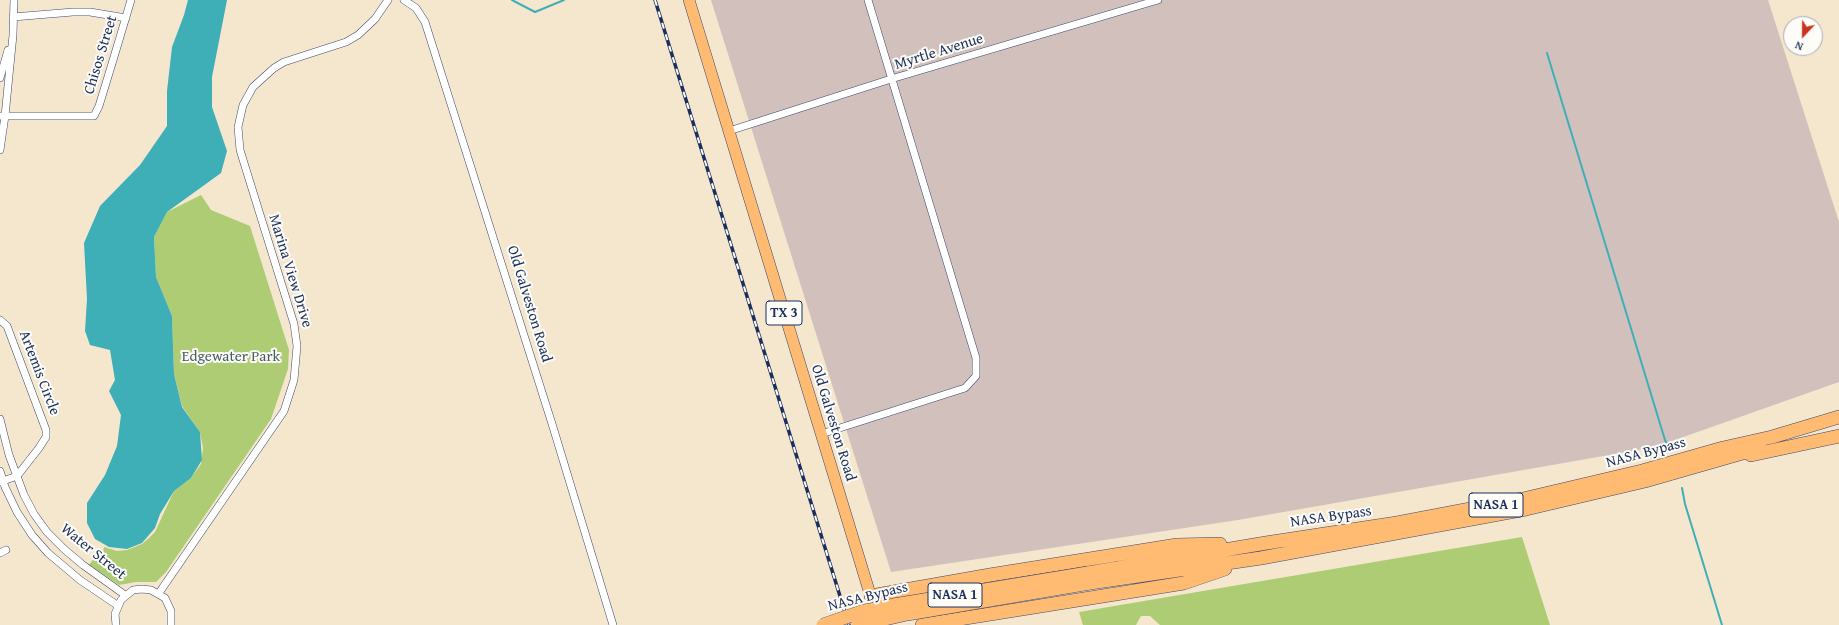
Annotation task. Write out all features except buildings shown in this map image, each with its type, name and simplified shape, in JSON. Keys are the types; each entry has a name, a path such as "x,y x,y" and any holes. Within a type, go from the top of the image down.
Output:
{"highway":[{"path":"1723,448 1777,431 1839,408"},
{"name":"NASA Bypass","path":"858,625 1266,543 1412,521 1523,499 1619,477 1723,448 1772,437 1839,417"},
{"name":"NASA Bypass","path":"823,625 857,614 894,605 1089,578 1261,558 1519,510 1604,492 1839,425"},
{"path":"1684,470 1839,436"},
{"path":"871,596 1177,545 1266,543"},
{"path":"922,625 1184,583 1261,558"},
{"path":"990,575 985,596 990,605 1001,613"}],"main road":[{"name":"Old Galveston Road","path":"689,0 880,625"}],"street":[{"path":"0,150 13,35 14,0"},
{"name":"Chisos Street","path":"3,116 94,116 99,106 131,0"},
{"name":"Marina View Drive","path":"159,593 284,411 294,380 297,353 294,324 240,150 238,127 243,105 253,87 274,68 284,62 346,42 358,35 375,19 388,0"},
{"name":"Old Galveston Road","path":"404,0 416,8 425,22 553,427 613,625"},
{"path":"821,434 965,388 976,376 976,358 868,0"},
{"name":"Myrtle Avenue","path":"728,131 1145,2 1158,0"},
{"path":"13,17 90,12 126,18"},
{"path":"0,78 13,35"},
{"name":"Artemis Circle","path":"0,320 7,326 46,430 46,436 39,448 17,476"},
{"name":"Water Street","path":"0,419 9,455 24,495 34,514 47,532 83,565 125,595"},
{"name":"Water Street","path":"0,471 2,482 17,512 32,535 48,553 80,580 118,605"},
{"path":"2,482 17,476"},
{"name":"Water Street","path":"116,625 115,614 118,605 125,595 133,590 142,589 159,593"},
{"path":"159,593 165,598 171,611 171,625"}],"shaded area":[{"path":"711,0 1768,0 1783,47 1783,56 1786,56 1839,222 1839,382 1655,447 1238,520 891,572"}],"green space":[{"name":"Edgewater Park","path":"201,195 211,210 250,226 289,350 288,369 271,419 166,572 156,582 136,582 119,585 89,565 97,554 100,555 103,552 104,547 117,551 127,550 142,544 149,538 155,532 174,491 191,478 201,464 203,448 200,432 182,406 174,374 172,316 156,277 154,237 167,212"},
{"path":"1522,537 1550,625 1160,625 1150,616 1141,616 1136,625 1083,625 1079,612"}],"water":[{"path":"188,0 227,0 212,77 212,107 227,151 221,173 167,212 154,237 156,277 172,316 174,374 182,407 200,432 202,460 191,478 174,491 160,514 155,528 142,543 127,549 109,547 95,539 87,523 87,503 105,475 117,446 121,415 109,391 115,380 110,350 90,345 85,331 87,299 84,243 100,206 140,165 167,126 167,91 172,47"}],"waterway":[{"path":"512,0 535,12 564,0"},
{"path":"1547,53 1665,440 1669,448"},
{"path":"1682,488 1685,504 1722,625"}],"railway":[{"path":"655,0 849,625"}]}
